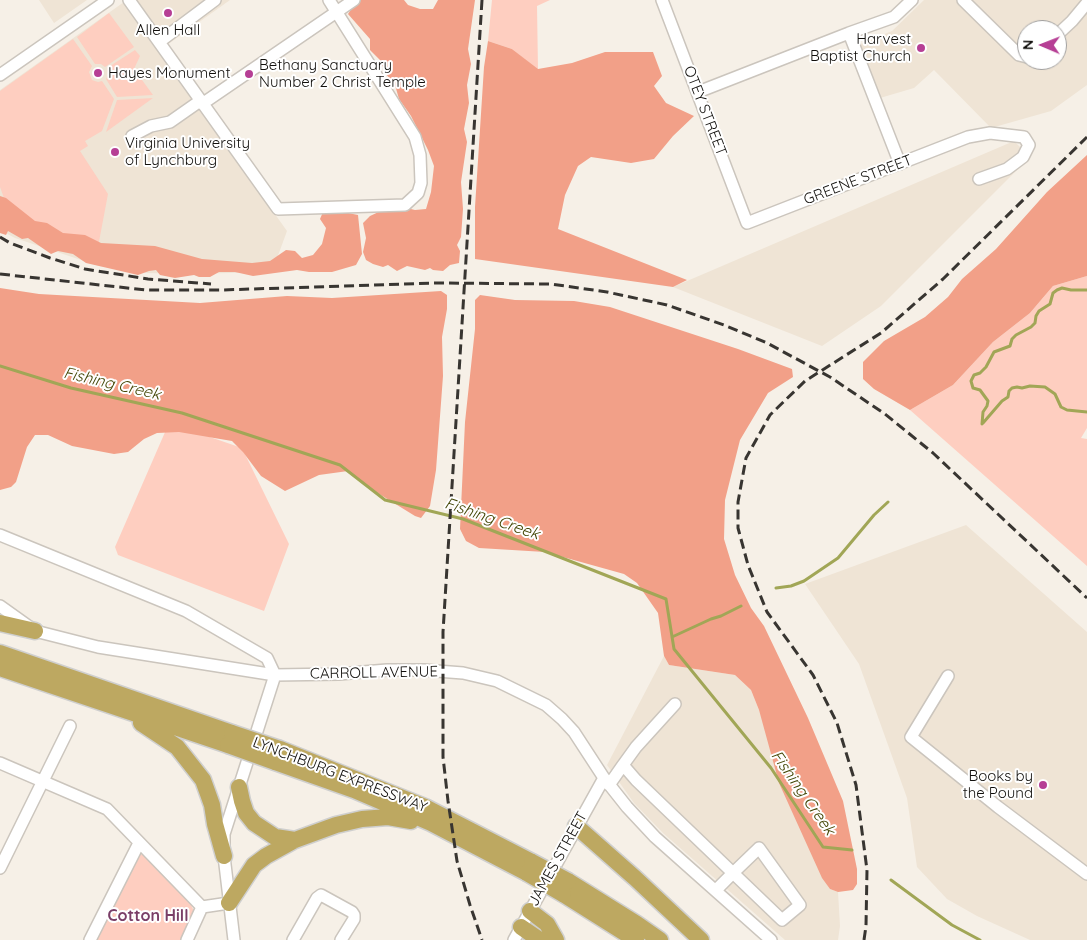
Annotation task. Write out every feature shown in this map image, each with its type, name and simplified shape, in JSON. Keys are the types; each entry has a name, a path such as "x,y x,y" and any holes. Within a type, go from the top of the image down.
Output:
{"highway":[{"path":"0,624 35,631"},
{"name":"LYNCHBURG EXPRESSWAY","path":"0,653 230,739 425,807 530,868 637,924 660,940"},
{"name":"LYNCHBURG EXPRESSWAY","path":"0,668 113,707 230,739"},
{"path":"113,707 177,747 191,764 202,780 212,805 224,856"},
{"name":"LYNCHBURG EXPRESSWAY","path":"278,755 530,868"},
{"path":"239,786 246,813 254,823 275,837 295,840"},
{"path":"229,903 254,865 295,840 336,825 362,819 388,817 431,824"},
{"path":"576,826 635,878 700,940"},
{"name":"LYNCHBURG EXPRESSWAY","path":"566,887 636,940"},
{"path":"530,911 547,924 556,940"},
{"path":"518,933 540,940"}],"street":[{"path":"0,75 108,0"},
{"path":"129,0 278,208 405,205 418,193 421,183 420,155 415,137 329,0"},
{"path":"159,42 215,0"},
{"path":"132,136 151,126 170,122 354,0"},
{"name":"OTEY STREET","path":"662,0 747,223"},
{"path":"698,92 894,17 912,0"},
{"path":"963,0 1017,52"},
{"path":"1067,26 1087,3"},
{"path":"849,33 900,164"},
{"name":"GREENE STREET","path":"747,223 968,137 990,133 1024,137 1029,145 1023,157 1007,169 979,179"},
{"path":"0,535 186,611 267,658 276,675 224,834 224,856 234,940"},
{"name":"CARROLL AVENUE","path":"0,606 35,631 98,647 276,675 424,670 463,674 497,681 546,705 562,719 585,747 627,808 656,837 771,940"},
{"path":"948,676 910,737 1087,874"},
{"name":"JAMES STREET","path":"518,933 576,826 607,781 623,766 636,747 674,704"},
{"path":"0,868 70,726"},
{"path":"0,763 107,809 202,907"},
{"path":"623,766 733,874 782,920 800,904 759,848 733,874 716,890"},
{"path":"90,940 139,844"},
{"path":"1077,866 1087,860"},
{"path":"293,940 317,898 321,895 352,912 354,915 354,919 341,940"},
{"path":"202,907 229,903"},
{"path":"187,940 202,907"}],"shaded area":[{"path":"39,0 87,0 54,23"},
{"path":"135,0 230,0 167,45"},
{"path":"357,0 404,0 408,5 420,9 433,9 438,0 475,0 468,49 471,64 467,85 469,103 464,129 467,142 461,182 463,209 461,237 457,245 460,251 459,263 450,265 443,271 407,266 397,271 388,265 383,267 373,264 366,260 363,252 366,238 363,223 370,216 385,209 402,207 415,210 426,209 431,192 434,166 411,116 399,99 395,85 386,74 380,60 370,50 370,39 348,14"},
{"path":"492,0 550,0 537,6 538,70 512,49 488,41"},
{"path":"924,0 1087,0 1087,85 1051,111 991,128 934,70 914,88 880,98 858,45 892,31"},
{"name":"Virginia University of Lynchburg","path":"124,2 287,231 272,272 147,273 99,266 15,238 0,230 0,90"},
{"path":"109,13 134,47 105,67 101,64 95,64 77,37"},
{"path":"73,39 92,66 89,72 92,80 102,81 114,99 102,131 85,141 88,146 80,151 108,194 98,247 9,212 0,187 0,91"},
{"path":"488,41 512,49 538,69 572,63 605,52 653,52 662,76 654,86 666,103 694,116 673,136 654,159 631,163 591,157 578,166 565,195 558,229 687,280 673,287 475,259 475,207 484,67"},
{"path":"135,50 140,56 134,69 153,95 117,97 106,79 108,75 107,68"},
{"path":"153,98 106,132 117,100"},
{"path":"1014,141 1030,157 881,306 822,346 673,287"},
{"path":"1087,155 1087,276 1053,286 1030,313 993,342 953,385 910,410 874,389 863,379 863,362 884,341 925,317 948,297 962,279 996,249 1047,192"},
{"path":"0,196 6,198 35,221 47,223 63,233 85,235 101,243 155,246 202,259 252,263 270,261 286,250 295,251 302,258 313,255 322,244 326,228 320,219 323,212 348,213 358,215 362,254 356,265 332,272 297,270 253,276 235,272 219,272 210,277 194,275 175,278 160,275 156,270 138,275 86,263 73,254 58,251 51,254 28,238 22,239 8,231 6,235 0,233"},
{"path":"1087,276 1087,428 1081,438 1087,439 1087,566 910,410 953,385 993,342 1030,313 1053,286"},
{"path":"0,288 39,294 200,303 287,296 332,298 441,291 447,295 447,309 442,337 443,376 436,470 430,506 421,518 415,516 363,484 348,471 319,475 285,491 261,476 232,441 179,432 157,433 144,439 128,452 114,454 72,446 48,435 35,435 27,447 16,482 11,487 0,490"},
{"path":"480,295 515,300 574,301 610,307 738,349 792,369 793,377 768,393 740,440 725,500 724,539 735,575 751,608 764,626 808,718 843,801 857,869 857,884 853,890 838,892 830,889 822,878 779,783 759,710 751,690 735,675 669,665 664,656 658,613 637,583 624,574 545,552 479,548 466,541 460,529 465,422 475,329 475,300"},
{"path":"169,423 242,448 289,544 264,611 118,555 115,547"},
{"path":"966,525 1087,632 1087,940 1030,940 977,916 947,899 917,867 907,798 859,664 805,584"},
{"path":"664,656 669,665 735,675 751,690 830,889 838,892 840,926 838,940 785,940 663,833 634,803 607,765"},
{"path":"140,854 144,855 190,903 193,909 193,917 182,940 95,940 137,856"}],"waterway":[{"path":"982,424 983,412 988,401 980,390 973,388 971,381 974,375 980,373 986,367 994,352 1010,346 1012,339 1016,335 1035,323 1039,311 1050,304 1053,293 1062,288 1087,290"},
{"name":"Fishing Creek","path":"0,366 71,388 182,413 340,465 385,500 463,519 666,599 674,649 771,768 823,847 852,850"},
{"path":"983,423 1002,401 1008,397 1009,391 1017,387 1045,387 1055,394 1061,407 1067,410 1087,412"},
{"path":"776,588 791,586 804,581 838,558 874,515 888,502"},
{"path":"672,637 741,606"},
{"name":"Fishing Creek","path":"891,880 952,925 980,940"}],"railway":[{"path":"482,0 443,632 443,757 448,801 457,861 482,940"},
{"path":"864,940 867,870 856,785 837,723 813,675 767,612 748,565 738,528 738,502 746,458 770,415 805,381 881,333 943,279 1087,137"},
{"path":"0,237 10,243 85,269 148,279 211,284"},
{"path":"0,274 146,290 222,290 436,283 551,284 607,292 667,305 724,325 767,343 830,377 885,414 933,453 1087,598"}],"place":[{"name":"Allen Hall","path":"168,13"},
{"name":"Harvest Baptist Church","path":"921,48"},
{"name":"Hayes Monument","path":"98,73"},
{"name":"Bethany Sanctuary Number 2 Christ Temple","path":"249,74"},
{"name":"Virginia University of Lynchburg","path":"115,152"},
{"name":"Books by the Pound","path":"1043,785"}],"district":[{"name":"Cotton Hill","path":"148,916"}]}
